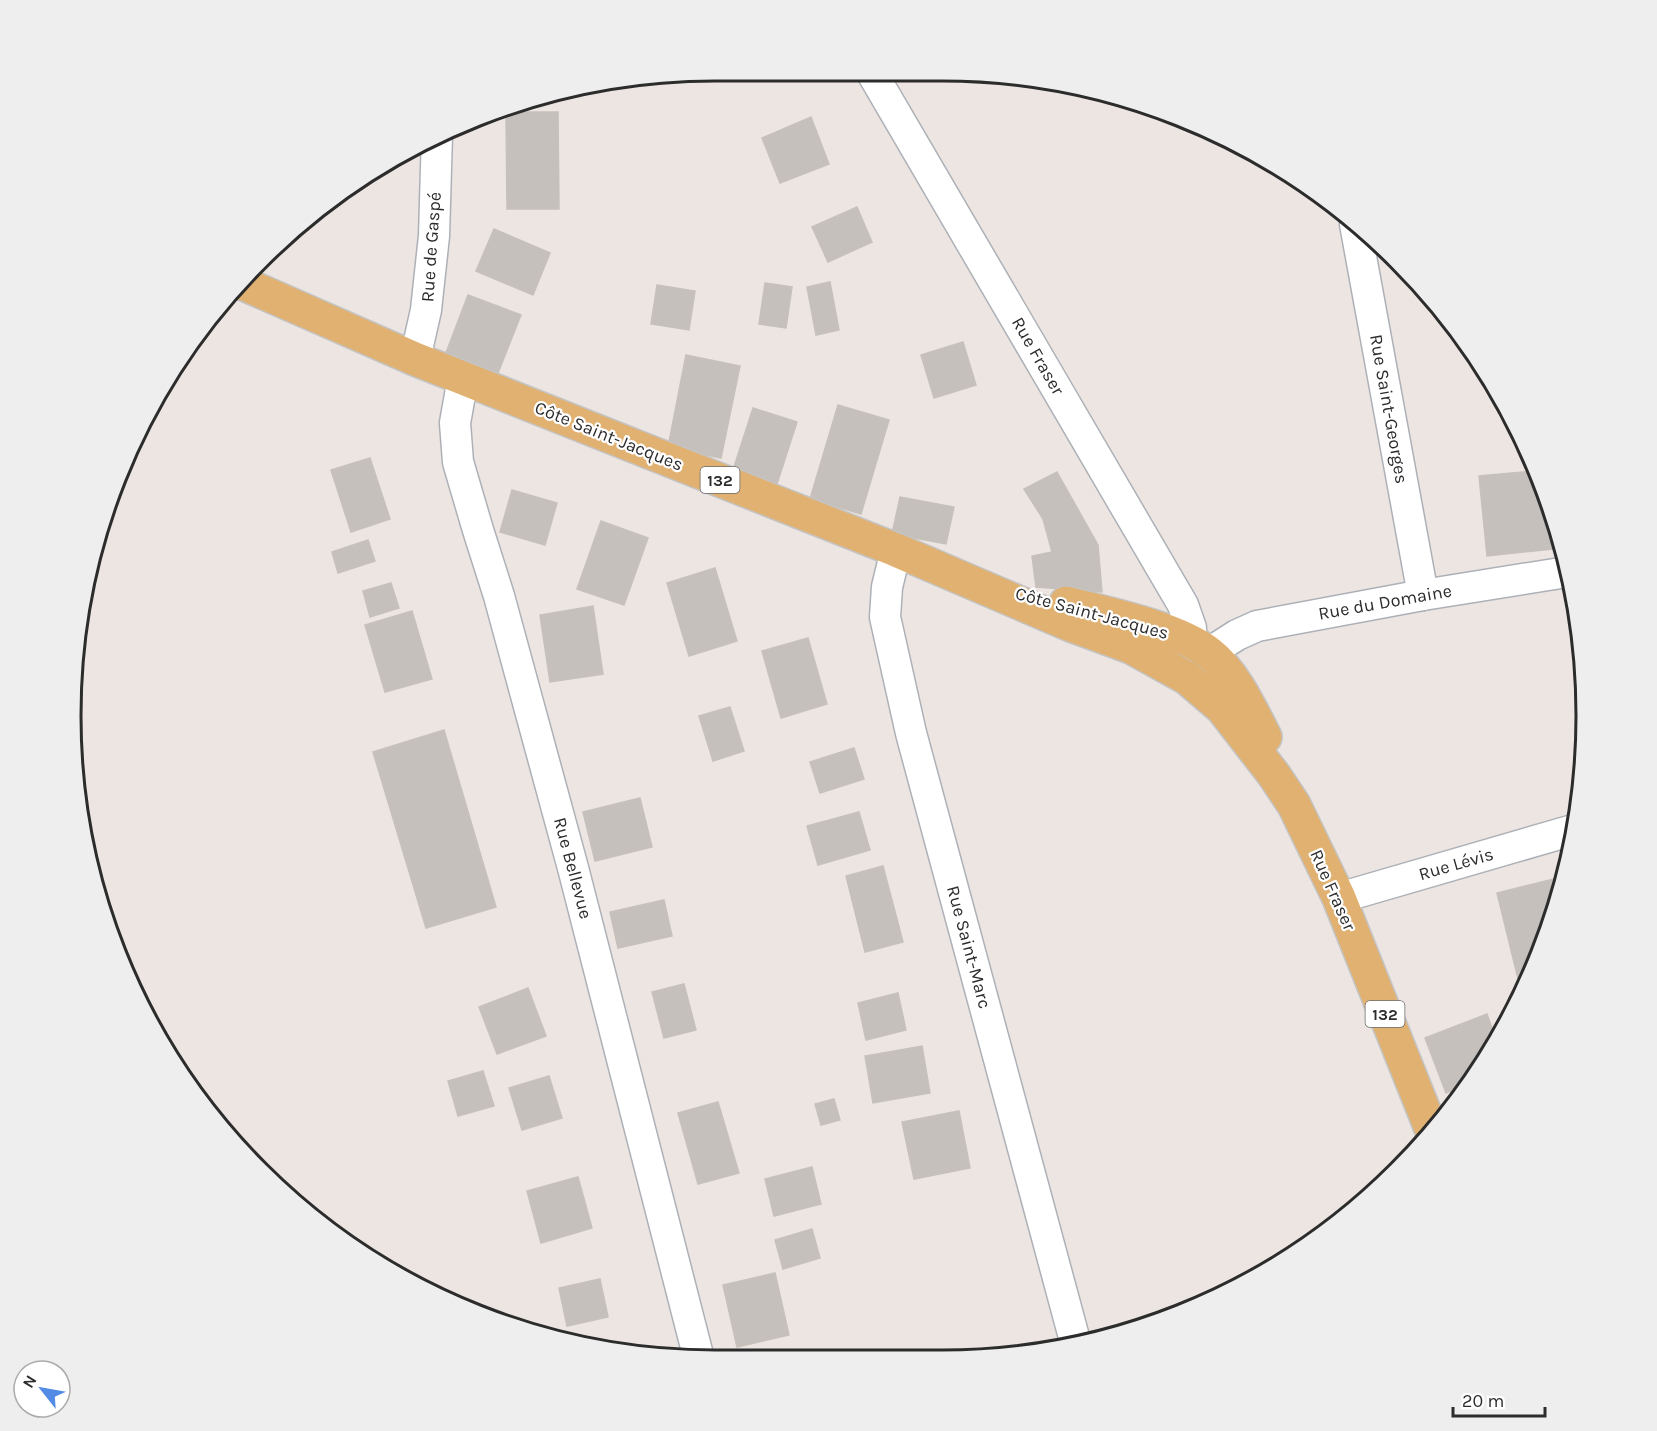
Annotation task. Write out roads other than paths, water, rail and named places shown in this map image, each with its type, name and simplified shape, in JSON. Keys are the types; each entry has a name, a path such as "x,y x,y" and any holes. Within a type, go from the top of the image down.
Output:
{"main road":[{"name":"Côte Saint-Jacques","path":"248,286 415,359 896,550 1071,625 1131,647 1187,678"},
{"name":"Côte Saint-Jacques","path":"976,584 1046,598 1159,628 1200,648 1222,666 1249,705 1294,805"},
{"name":"Rue Fraser","path":"1187,678 1222,708 1274,775 1294,805 1339,897 1429,1122"}],"street":[{"name":"Rue Fraser","path":"877,81 1183,605 1200,648"},
{"name":"Rue de Gaspé","path":"415,359 426,310 434,236 437,145"},
{"name":"Rue Saint-Georges","path":"1357,236 1423,595"},
{"name":"Rue Bellevue","path":"463,378 455,423 458,462 499,596 573,868 697,1350"},
{"name":"Rue Saint-Marc","path":"896,550 887,587 885,617 911,733 1073,1336"},
{"name":"Rue du Domaine","path":"1200,648 1257,626 1423,595 1559,573"},
{"name":"Rue Lévis","path":"1339,897 1565,832"}]}
